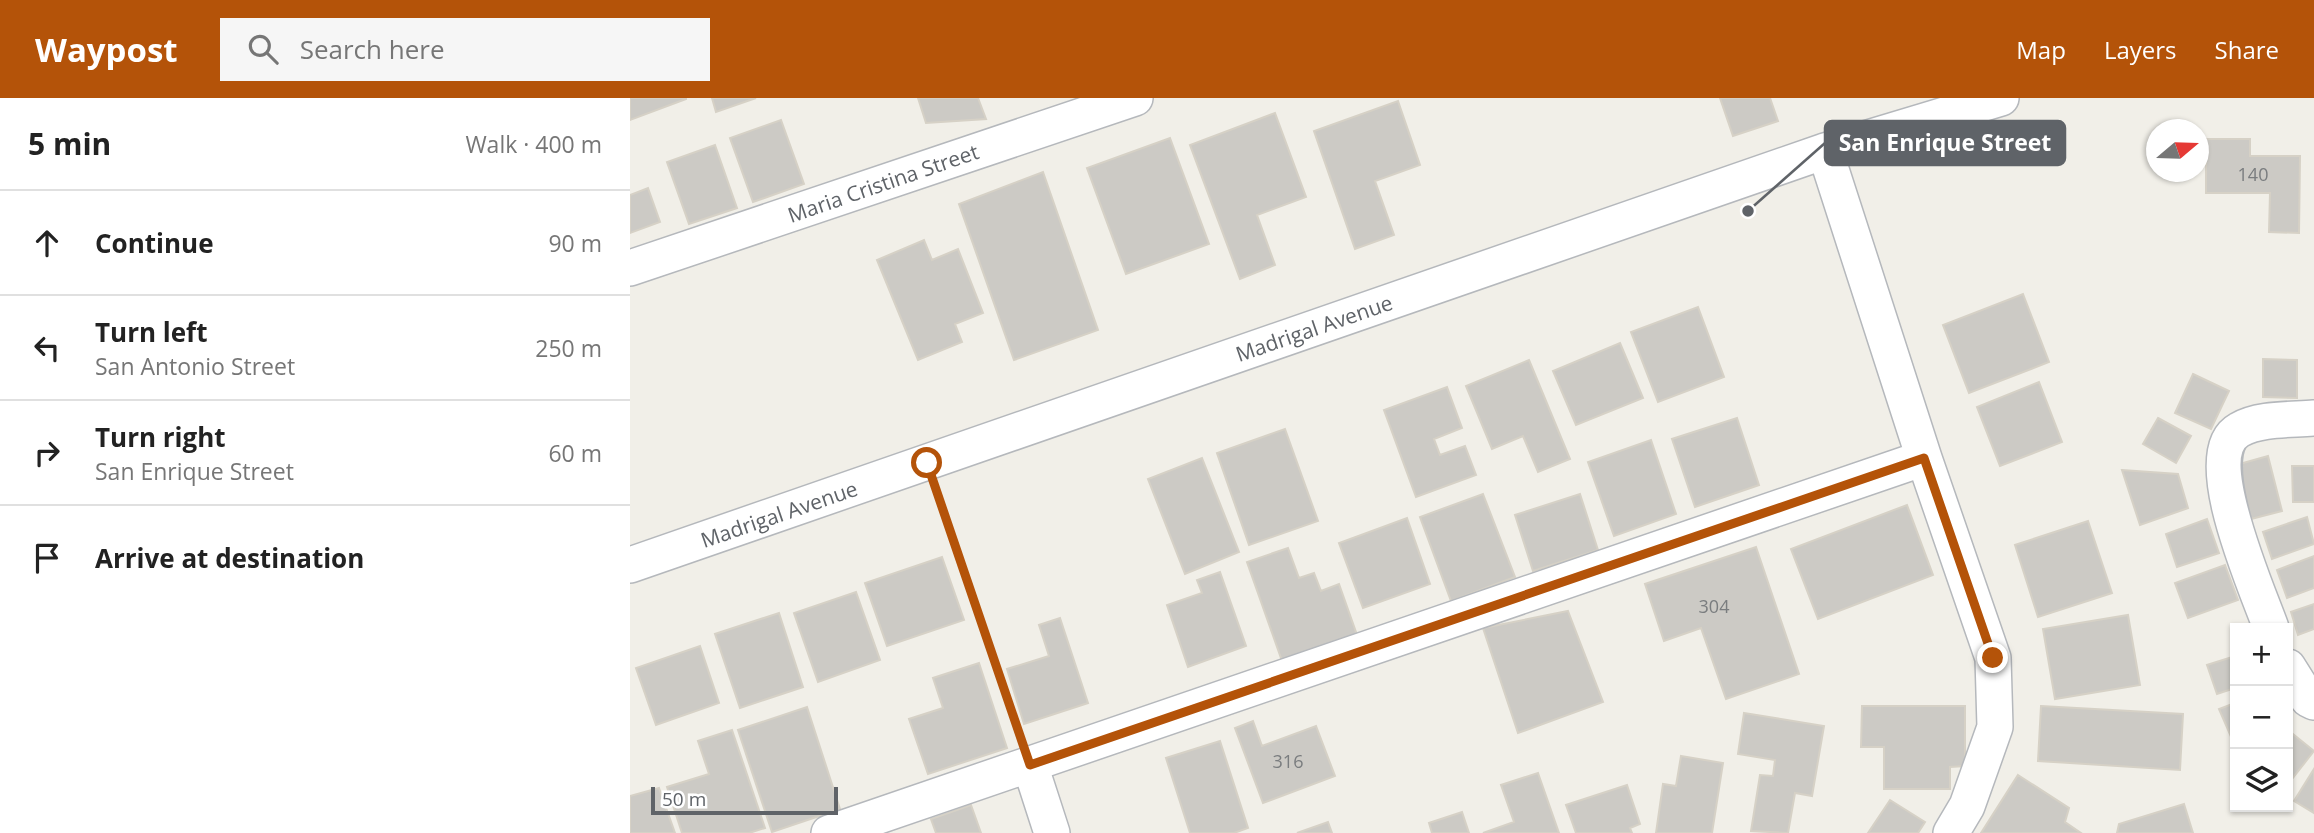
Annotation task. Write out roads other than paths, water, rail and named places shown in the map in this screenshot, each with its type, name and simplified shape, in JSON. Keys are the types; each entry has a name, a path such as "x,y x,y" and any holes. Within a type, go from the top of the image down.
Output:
{"street":[{"name":"Maria Cristina Street","path":"630,268 1135,98"},
{"name":"Madrigal Avenue","path":"630,565 1825,151 2001,98"},
{"path":"1825,151 1924,458 1993,658 1995,727 1967,806 1951,833"},
{"path":"2269,623 2225,496 2223,450 2238,430 2276,421 2314,418"},
{"path":"829,833 1924,458"},
{"path":"2293,675 2308,699 2314,702"},
{"path":"1030,765 1052,833"}],"place":[{"name":"San Enrique Street","path":"1748,211"}]}
